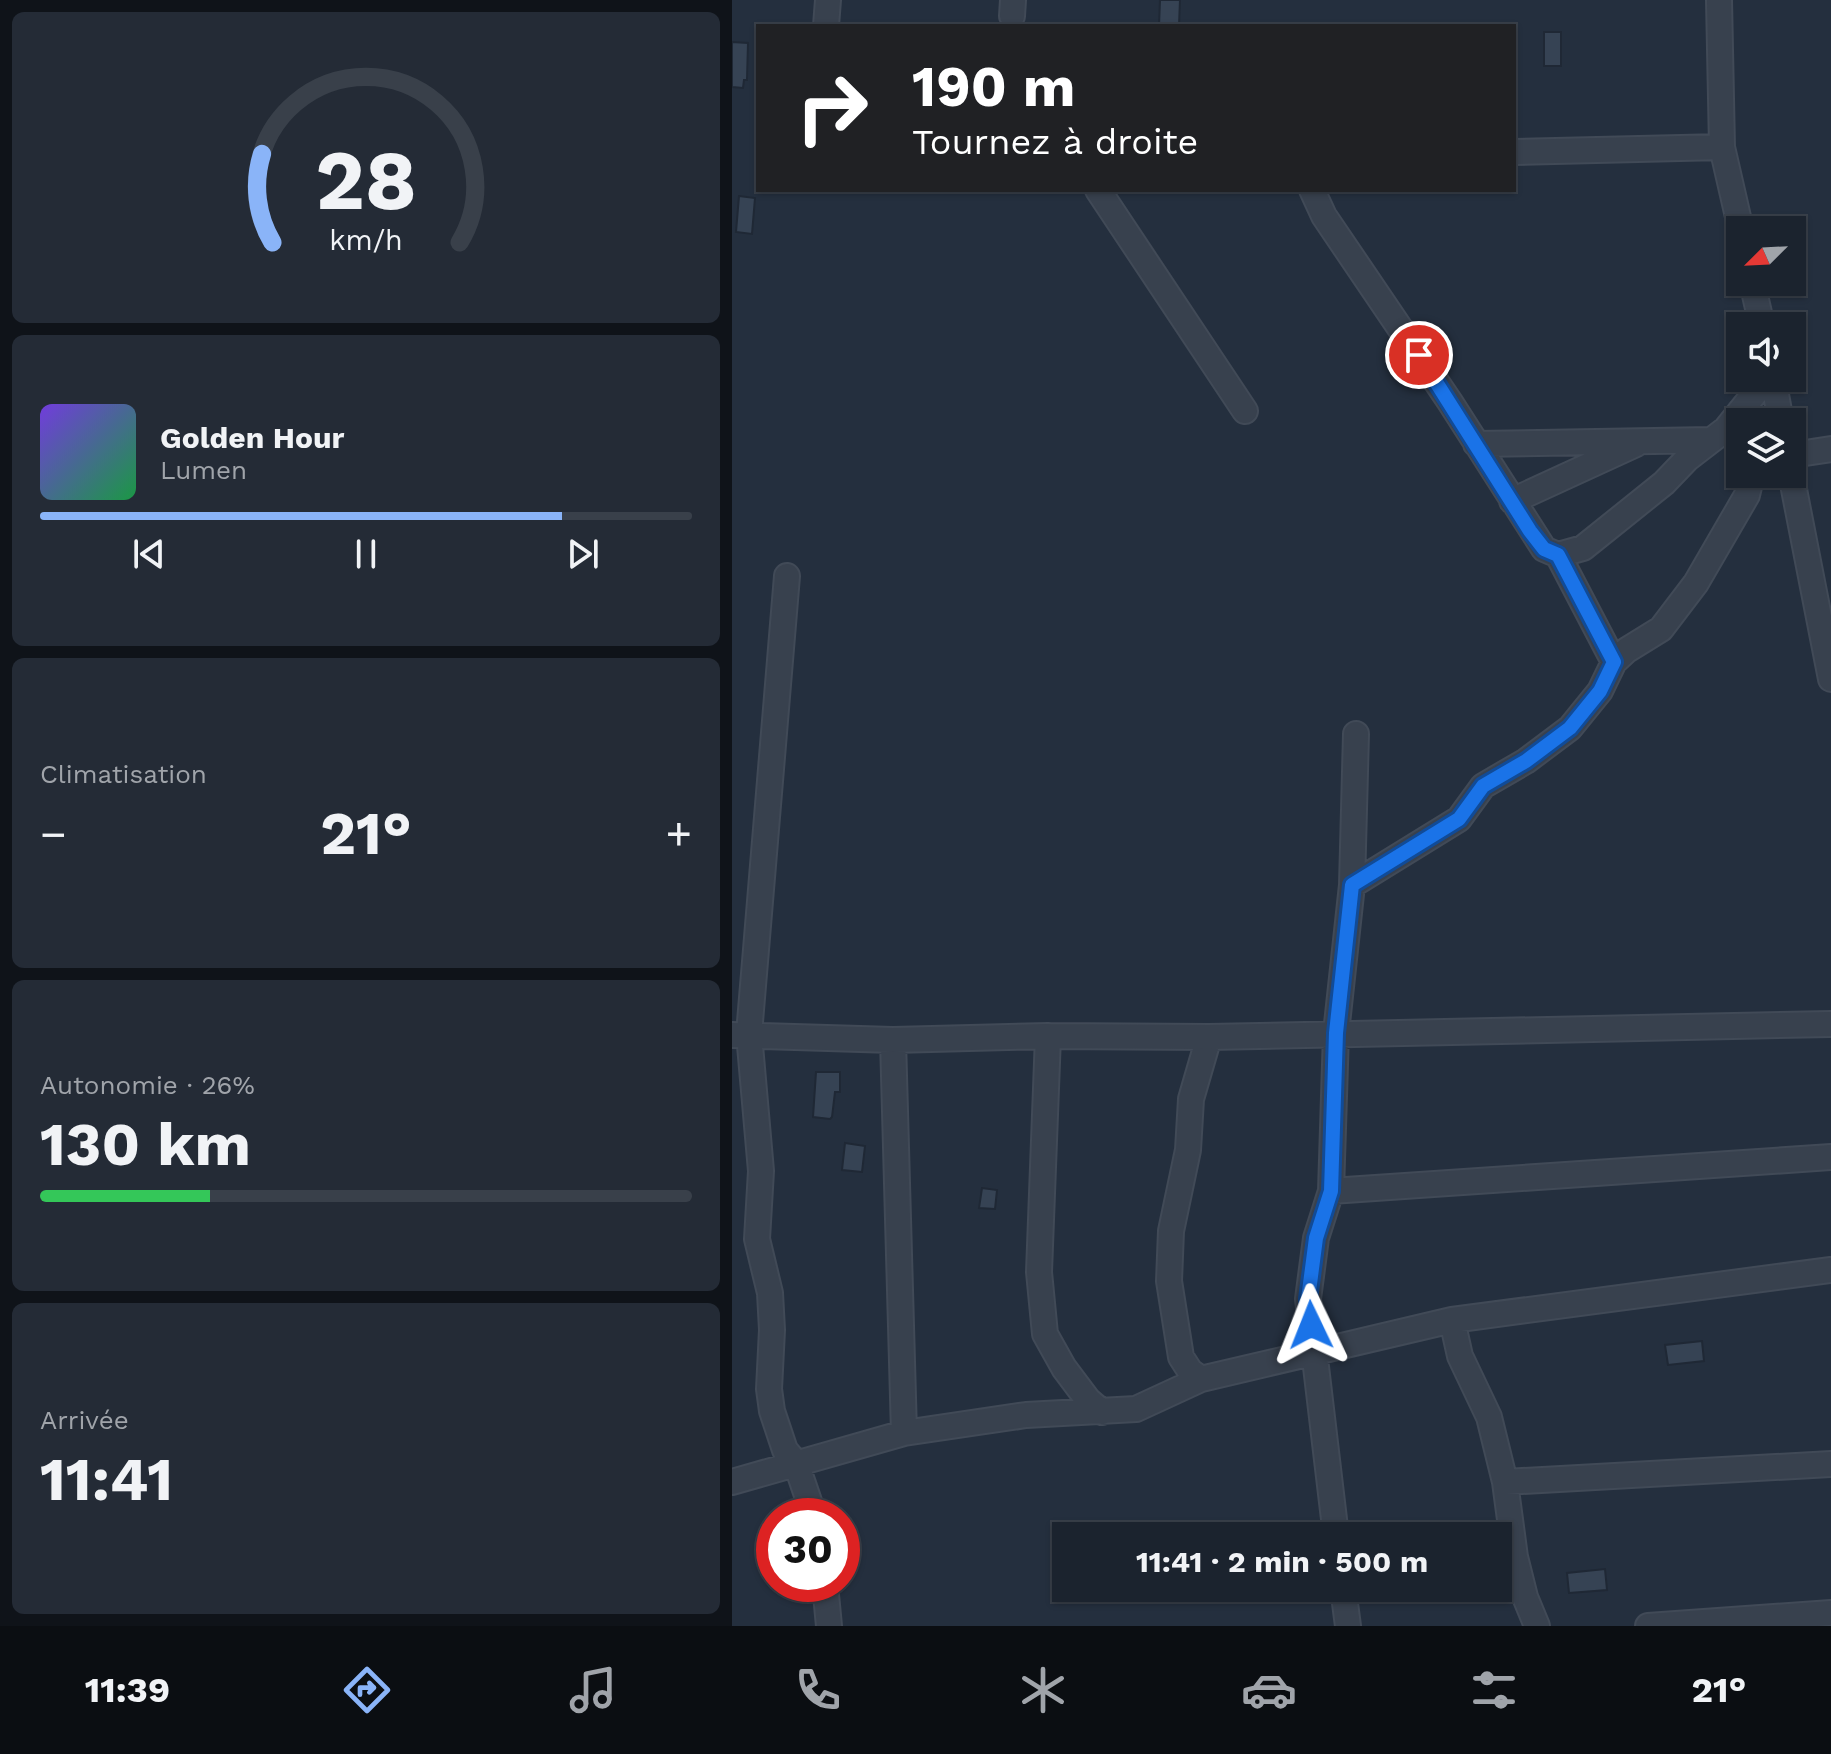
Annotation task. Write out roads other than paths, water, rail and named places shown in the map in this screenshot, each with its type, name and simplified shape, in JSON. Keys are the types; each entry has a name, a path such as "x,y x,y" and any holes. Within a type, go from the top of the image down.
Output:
{"street":[{"path":"826,24 828,0"},
{"path":"1719,0 1722,147 1738,216"},
{"path":"1516,152 1722,147"},
{"path":"1099,192 1245,411"},
{"path":"1313,192 1324,216 1450,402 1544,549 1558,555 1583,548 1726,433"},
{"path":"1746,408 1759,392"},
{"path":"1476,444 1642,441 1726,433"},
{"path":"1512,501 1642,441"},
{"path":"1806,453 1831,449"},
{"path":"1352,885 1459,819 1483,786 1526,761 1570,728 1600,691 1614,662 1661,629 1696,583 1749,488"},
{"path":"1794,488 1831,679"},
{"path":"1558,555 1614,662"},
{"path":"787,576 740,1035 761,1171 757,1239 770,1293 769,1389 772,1411 785,1450 796,1463 808,1498"},
{"path":"1334,1522 1308,1299 1316,1238 1331,1191 1336,1033 1352,885 1356,734"},
{"path":"740,1035 893,1040 1048,1036 1209,1037 1831,1024"},
{"path":"1048,1036 1039,1272 1045,1334 1064,1368 1088,1400 1102,1412"},
{"path":"1201,1379 1190,1371 1181,1357 1169,1281 1171,1231 1188,1150 1191,1099 1209,1037"},
{"path":"893,1040 904,1433"},
{"path":"1331,1191 1831,1157"},
{"path":"732,1482 904,1433 1026,1415 1136,1409 1201,1379 1452,1320 1831,1270"},
{"path":"1452,1320 1460,1356 1489,1417 1505,1482 1515,1557 1525,1597 1537,1626"},
{"path":"1505,1482 1831,1464"},
{"path":"827,1602 829,1626"},
{"path":"1345,1602 1348,1626"},
{"path":"1648,1626 1831,1613"}]}
